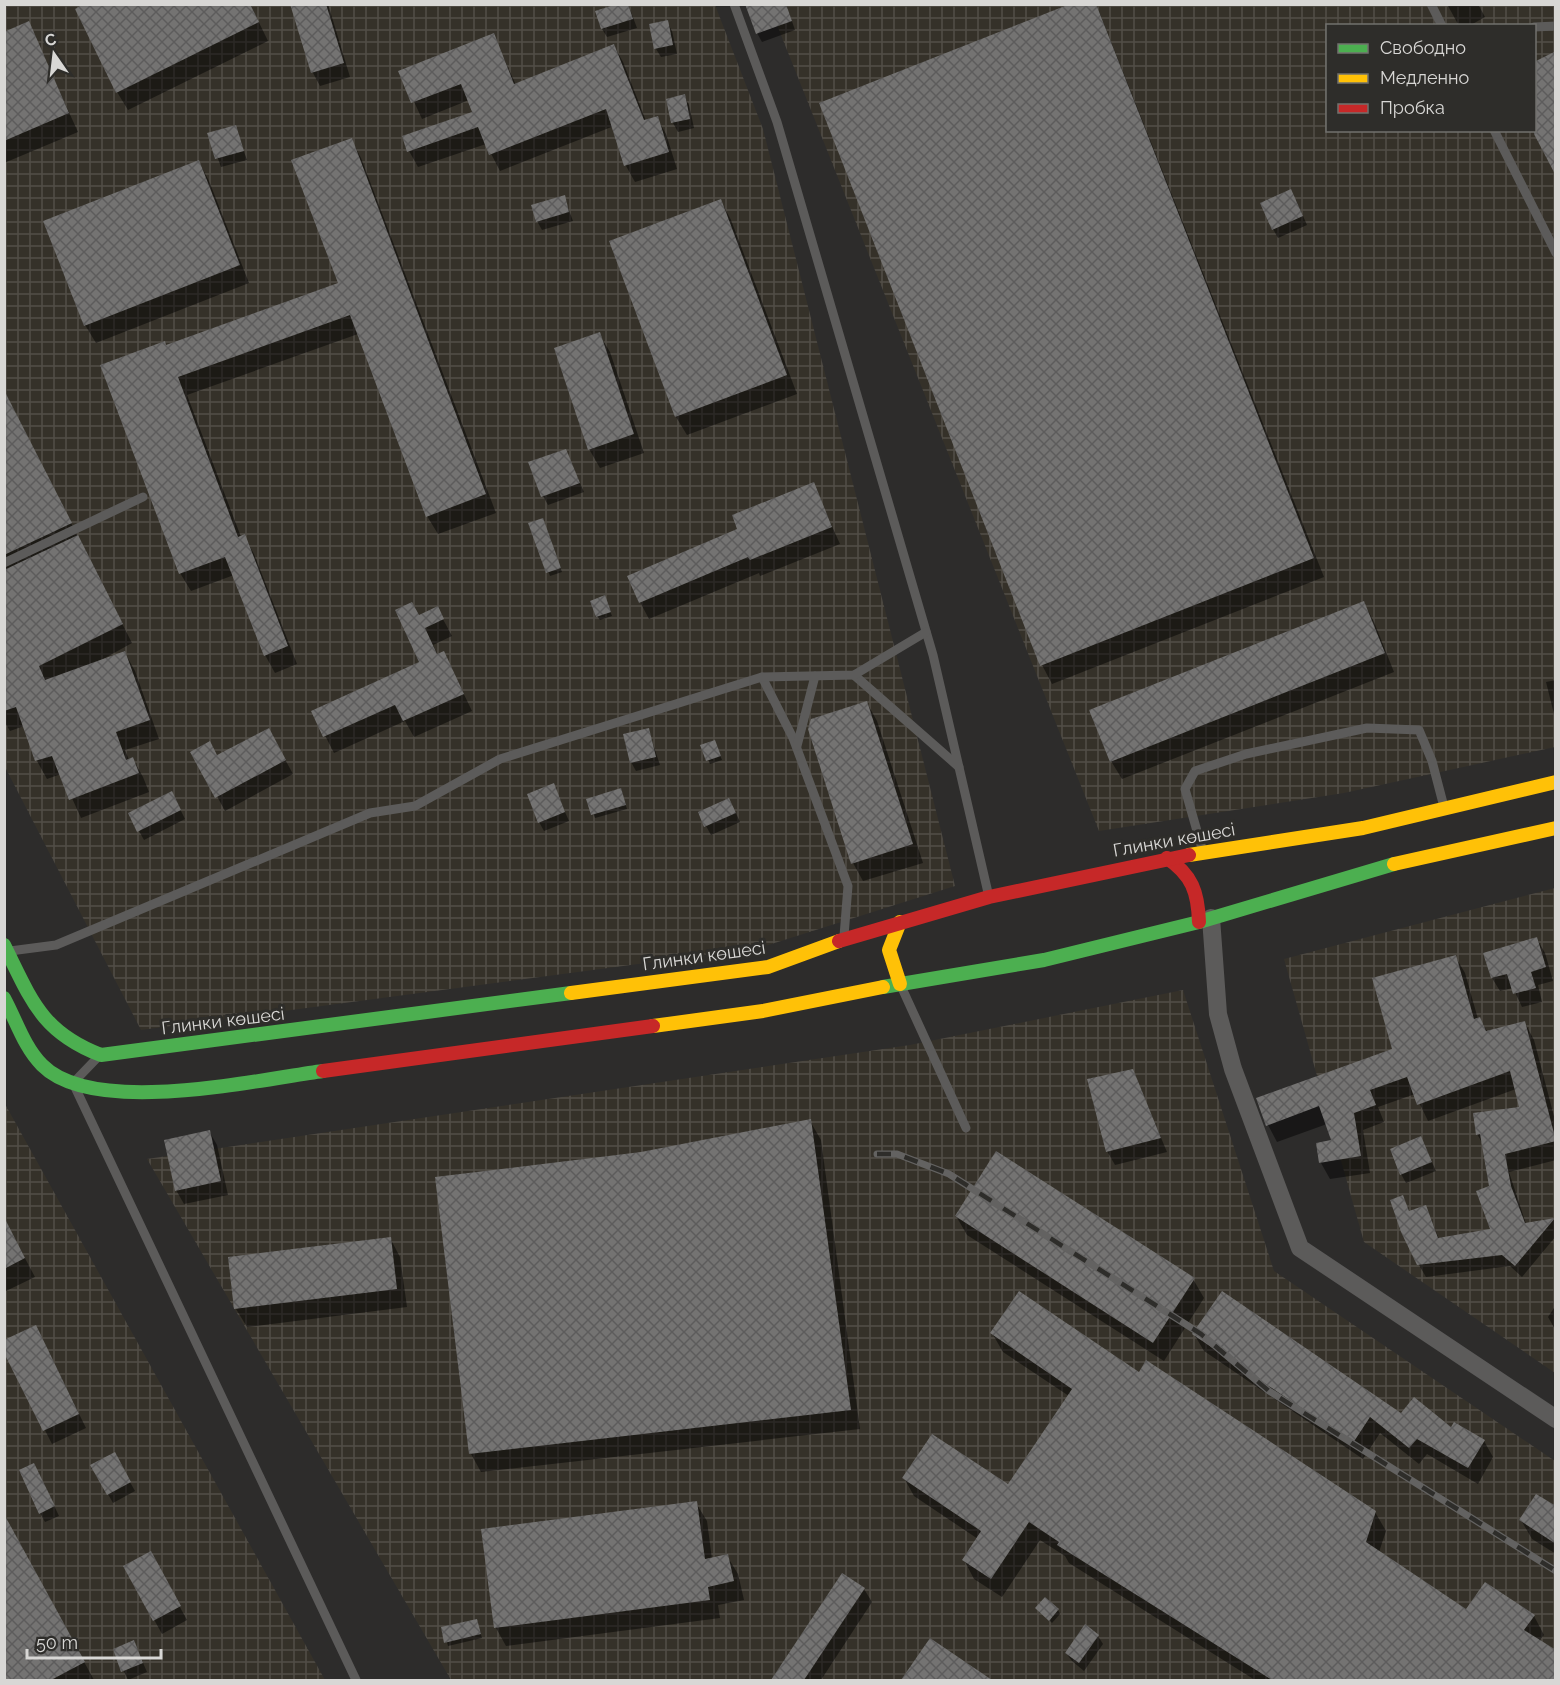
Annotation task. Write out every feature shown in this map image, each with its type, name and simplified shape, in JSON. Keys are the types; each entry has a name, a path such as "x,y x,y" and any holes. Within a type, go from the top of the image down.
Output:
{"main road":[{"name":"Глинки көшесі","path":"101,1055 768,967 844,939 989,897 1167,858 1363,828 1556,782"},
{"path":"4,998 32,1050 45,1068 73,1083 109,1092 172,1091 763,1011 900,984 1044,960 1205,920 1369,869 1556,828"},
{"path":"1167,858 1184,868 1195,884 1205,920"},
{"path":"900,922 889,950 900,984"},
{"path":"6,948 40,1017 74,1044 101,1055"}],"street":[{"path":"1205,920 1218,1014 1233,1069 1300,1248 1556,1419"}],"lane":[{"path":"734,4 777,122 926,632 989,897"},
{"path":"1431,4 1441,24"},
{"path":"1536,27 1556,26"},
{"path":"1495,132 1556,253"},
{"path":"4,563 143,497"},
{"path":"6,948 56,945 370,813 415,806 500,759 762,677 854,675 926,632"},
{"path":"854,675 959,767"},
{"path":"797,748 815,676"},
{"path":"762,677 797,748 848,886 844,939"},
{"path":"1203,852 1185,789 1196,771 1246,754 1367,728 1419,730 1432,761 1444,809"},
{"path":"900,984 966,1128"},
{"path":"101,1055 73,1083 356,1680"}],"shaded area":[{"path":"5,5 715,5 763,129 955,886 759,948 141,1030 5,767"},
{"path":"769,5 1555,5 1555,747 1344,793 1099,831"},
{"path":"1555,888 1555,1373 1364,1242 1284,959"},
{"path":"1183,990 1274,1271 1555,1461 1555,1680 451,1680 147,1159 910,1045"},
{"path":"5,1104 325,1680 5,1680"}],"building":[{"path":"83,4 250,4 259,22 116,93 75,9"},
{"path":"290,4 326,4 344,63 311,73"},
{"path":"617,4 628,4 633,19 601,29 595,11"},
{"path":"745,4 786,4 792,21 756,34"},
{"path":"1070,4 1096,4 1314,558 1040,666 819,103"},
{"path":"668,20 673,45 654,49 649,24"},
{"path":"29,21 69,113 4,141 4,32"},
{"path":"494,33 514,84 614,44 644,120 658,116 669,152 624,166 606,109 489,155 478,127 407,152 402,136 472,112 461,84 411,103 398,71"},
{"path":"1556,51 1556,176 1534,134 1536,132 1536,61"},
{"path":"685,94 690,119 671,123 666,99"},
{"path":"236,125 244,151 215,159 207,133"},
{"path":"352,138 486,494 426,517 350,315 178,377 238,537 245,534 288,646 264,656 225,557 179,574 100,365 165,341 166,345 338,283 291,160"},
{"path":"199,160 240,265 84,326 43,221"},
{"path":"1291,189 1303,216 1272,230 1260,203"},
{"path":"565,195 569,212 536,222 531,205"},
{"path":"721,199 787,375 675,417 609,241"},
{"path":"600,332 634,434 588,450 554,348"},
{"path":"4,390 72,523 4,555"},
{"path":"566,449 580,483 541,497 528,462"},
{"path":"814,482 832,527 750,560 748,557 639,603 627,576 737,529 732,515"},
{"path":"543,518 561,568 546,573 528,523"},
{"path":"78,535 123,624 39,666 45,680 125,651 150,720 116,732 126,760 133,757 139,773 69,800 52,756 35,761 16,707 4,711 4,570"},
{"path":"605,595 611,612 596,617 590,601"},
{"path":"1364,601 1385,653 1110,762 1089,710"},
{"path":"412,602 419,615 438,606 444,619 425,628 437,654 444,651 464,694 403,721 395,705 323,737 311,711 419,662 395,610"},
{"path":"867,701 913,844 851,864 808,729 811,719"},
{"path":"269,728 286,760 215,798 190,752 210,741 217,755"},
{"path":"649,728 656,757 630,763 623,734"},
{"path":"715,740 721,756 706,761 700,745"},
{"path":"554,783 565,812 538,823 527,794"},
{"path":"621,788 626,805 591,815 586,799"},
{"path":"172,791 181,810 137,832 128,813"},
{"path":"729,798 736,813 704,827 698,812"},
{"path":"1537,937 1546,967 1531,972 1536,988 1513,994 1507,974 1491,978 1483,953"},
{"path":"1456,955 1474,1019 1480,1017 1486,1031 1525,1021 1556,1141 1505,1154 1511,1186 1525,1223 1555,1218 1515,1266 1502,1255 1417,1265 1401,1232 1390,1200 1403,1195 1409,1211 1426,1205 1438,1238 1490,1229 1476,1191 1489,1186 1480,1134 1476,1135 1473,1113 1519,1107 1510,1071 1417,1105 1407,1077 1370,1090 1376,1105 1354,1113 1361,1156 1319,1163 1316,1143 1331,1140 1319,1106 1266,1126 1256,1098 1392,1049 1372,978"},
{"path":"1133,1069 1161,1138 1106,1152 1087,1079"},
{"path":"811,1119 851,1410 469,1454 435,1177 641,1152"},
{"path":"210,1130 221,1181 175,1191 164,1140"},
{"path":"1421,1136 1432,1162 1400,1175 1390,1149"},
{"path":"996,1151 1195,1278 1153,1343 955,1216"},
{"path":"4,1217 25,1258 4,1269"},
{"path":"391,1237 397,1289 234,1309 228,1257"},
{"path":"1019,1291 1139,1372 1146,1360 1376,1511 1366,1542 1466,1609 1485,1582 1535,1615 1524,1630 1556,1650 1556,1680 1272,1680 1057,1545 1059,1542 1029,1522 991,1579 962,1560 981,1531 902,1478 932,1434 1008,1484 1072,1389 990,1333"},
{"path":"1222,1291 1401,1413 1414,1397 1451,1427 1454,1422 1485,1440 1468,1468 1417,1439 1409,1448 1370,1417 1353,1443 1192,1334"},
{"path":"36,1325 79,1414 43,1431 4,1353 4,1340"},
{"path":"115,1452 131,1482 107,1495 90,1465"},
{"path":"34,1463 55,1506 39,1514 19,1470"},
{"path":"1536,1494 1556,1506 1556,1544 1519,1520"},
{"path":"697,1501 705,1559 728,1554 734,1581 708,1587 710,1600 494,1628 481,1529"},
{"path":"4,1514 85,1662 51,1680 4,1680"},
{"path":"151,1551 181,1606 153,1621 123,1566"},
{"path":"842,1573 865,1588 804,1680 771,1680"},
{"path":"1045,1597 1059,1609 1049,1621 1035,1608"},
{"path":"477,1619 481,1634 444,1643 441,1627"},
{"path":"1085,1624 1099,1635 1079,1663 1065,1653"},
{"path":"930,1638 992,1680 901,1680"},
{"path":"134,1640 143,1663 121,1672 113,1649"}],"railway":[{"path":"877,1154 897,1154 949,1174 1201,1334 1269,1391 1556,1571"}],"traffic: fast":[{"path":"883,987 1044,960 1199,922 1394,864"},
{"path":"4,945 40,1012 64,1036 101,1055 571,993"},
{"path":"4,998 25,1042 42,1065 66,1081 98,1089 136,1092 176,1091 323,1071"}],"traffic: slow":[{"path":"1189,855 1363,828 1556,782"},
{"path":"1394,864 1556,828"},
{"path":"900,922 889,950 900,984"},
{"path":"571,993 768,967 839,941"},
{"path":"653,1026 763,1011 883,987"}],"traffic: jam":[{"path":"839,941 989,897 1189,855"},
{"path":"1167,858 1176,864 1192,885 1199,922"},
{"path":"323,1071 653,1026"}]}
